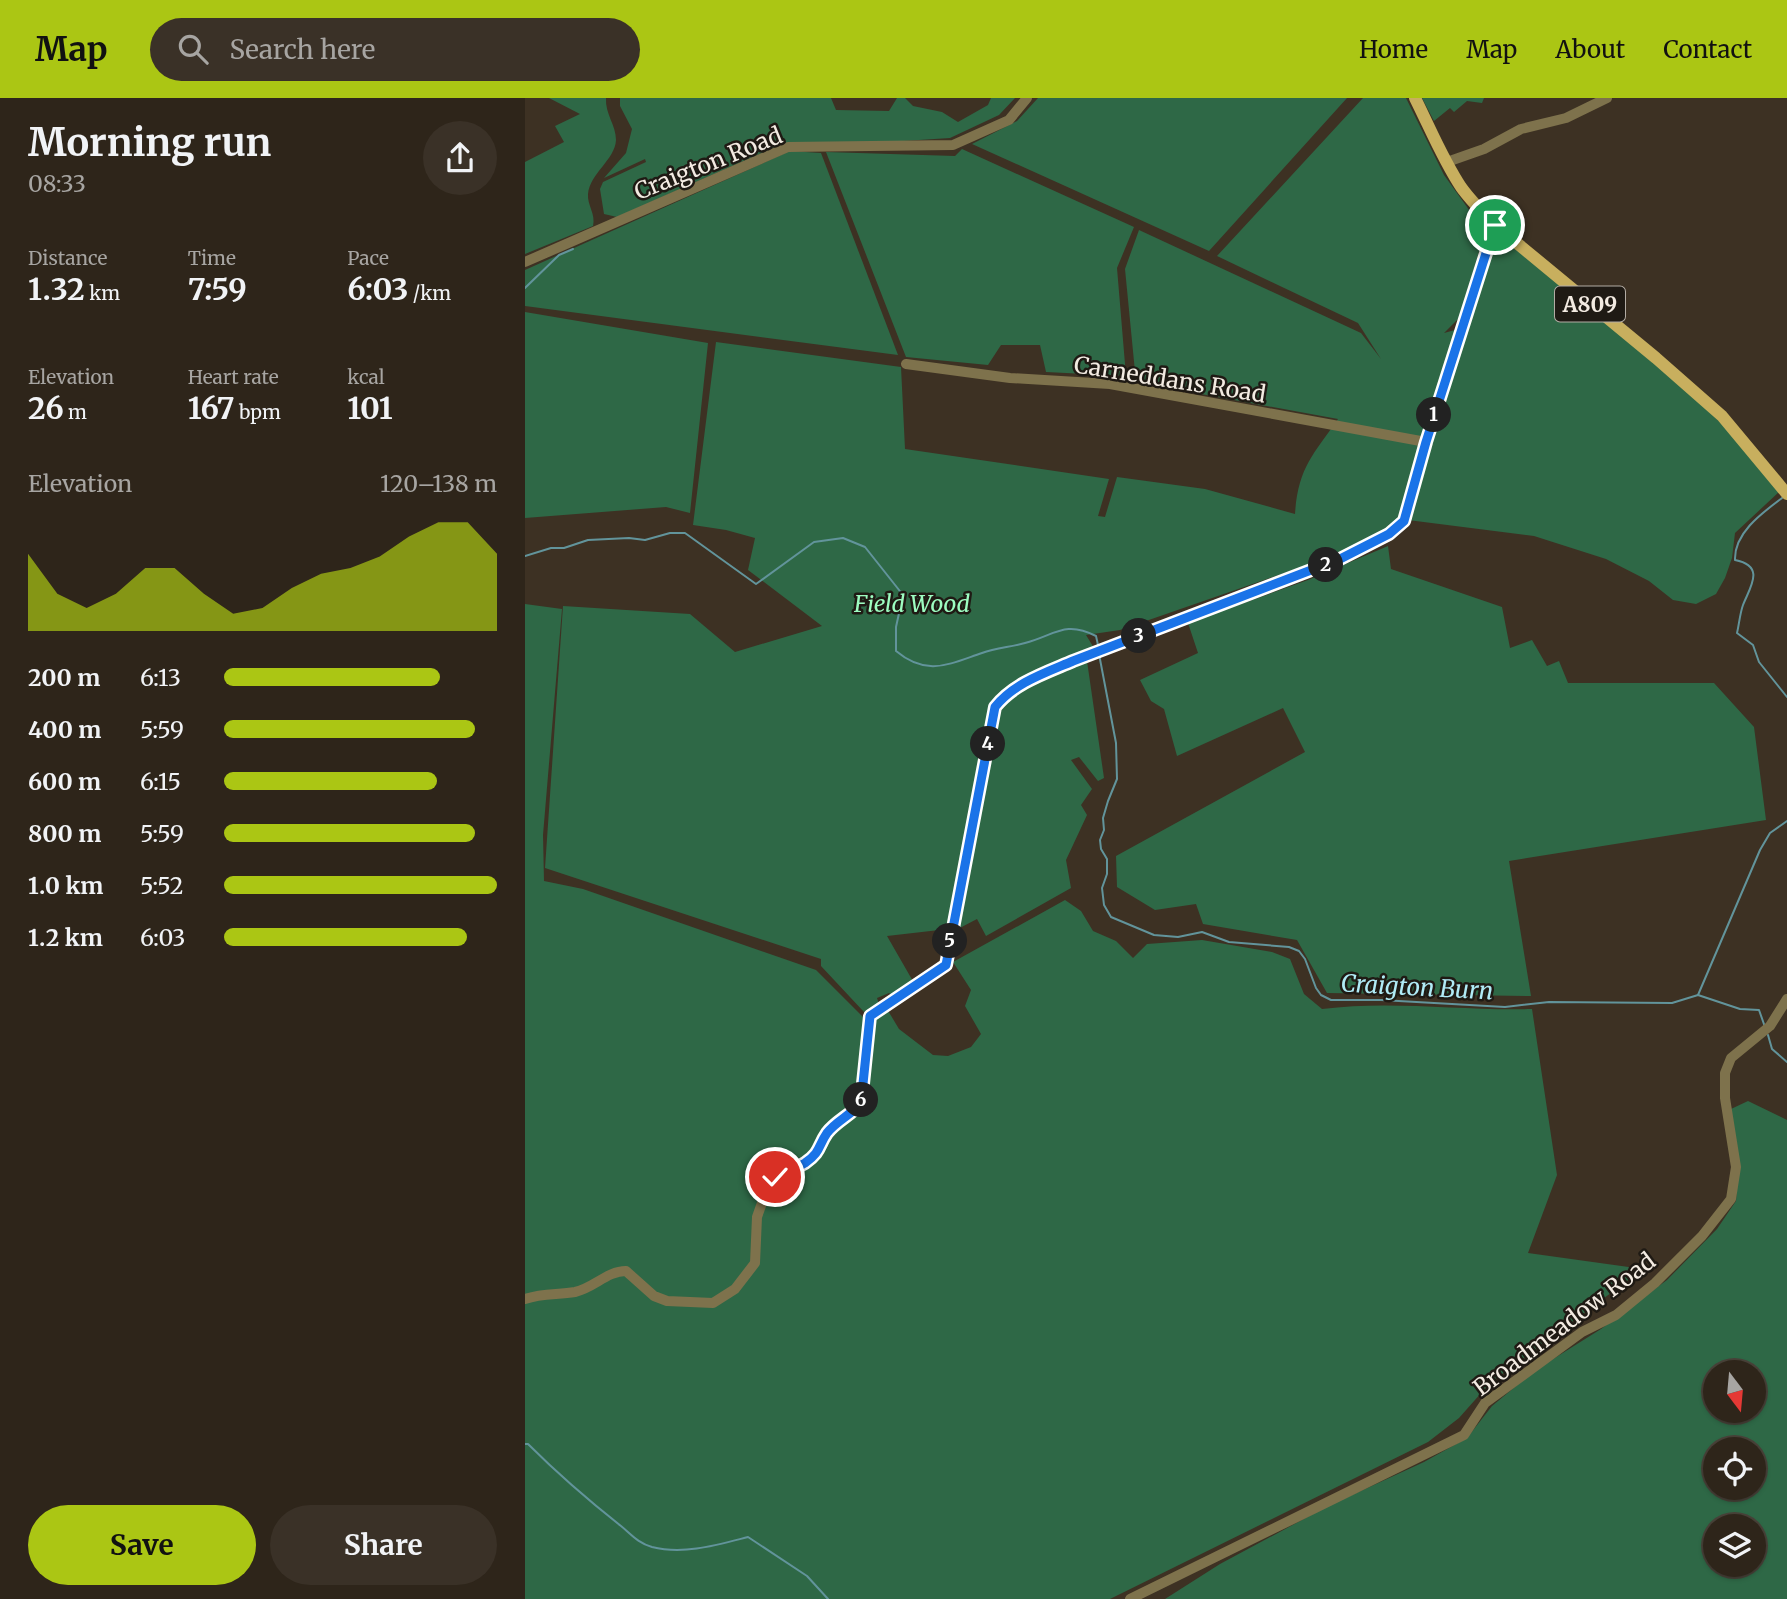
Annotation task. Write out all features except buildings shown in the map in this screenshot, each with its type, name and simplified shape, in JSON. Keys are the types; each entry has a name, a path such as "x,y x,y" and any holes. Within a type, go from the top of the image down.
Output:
{"main road":[{"name":"A809","path":"1415,98 1461,187 1495,225 1722,416 1787,494"}],"street":[{"name":"Craigton Road","path":"525,262 788,148 953,145 1009,120 1027,98"},
{"path":"1447,162 1484,149 1521,129 1566,118 1607,98"},
{"path":"525,1299 539,1294 576,1292 615,1271 626,1271 654,1296 667,1301 713,1303 736,1289 755,1263 757,1217 767,1189 775,1177 784,1170 801,1166 815,1155 826,1134 861,1103 870,1016 946,965 995,707 1005,695 1031,679 1340,559 1389,534 1404,521 1426,442 1495,225"},
{"name":"Carneddans Road","path":"906,364 1010,378 1110,384 1426,442"},
{"name":"Broadmeadow Road","path":"1130,1599 1464,1435 1485,1403 1582,1332 1616,1315 1655,1283 1702,1236 1731,1199 1736,1167 1725,1098 1725,1073 1731,1058 1767,1029 1787,999"}],"green space":[{"path":"549,98 606,98 614,129 615,147 590,186 588,198 593,226 525,254 525,162 564,142 555,126 580,114"},
{"path":"620,98 831,98 836,110 889,111 897,98 905,98 913,106 942,112 958,122 988,105 991,98 1015,98 999,115 950,138 872,143 782,144 617,217 604,214 600,189 603,182 646,162 645,159 604,178 626,153 632,129 620,106"},
{"path":"1038,98 1347,98 1209,251 972,144 1017,121"},
{"name":"Field Wood","path":"1363,98 1406,98 1444,175 1485,232 1459,318 1444,333 1466,327 1497,237 1502,237 1683,386 1738,441 1780,491 1735,533 1732,558 1716,594 1696,604 1673,600 1649,581 1606,559 1534,536 1400,519 1363,544 1339,554 1120,630 1086,635 1094,648 1010,685 994,700 948,929 887,936 914,983 894,996 889,993 877,998 879,1004 864,1012 821,966 821,959 545,868 563,606 690,614 735,652 822,626 748,570 755,538 693,525 716,342 901,367 905,449 1109,479 1098,516 1105,517 1117,477 1205,489 1295,514 1303,473 1338,419 1136,382 1125,269 1139,230 1361,333 1381,359 1358,323 1217,256"},
{"path":"1422,98 1484,98 1482,103 1467,101 1454,112 1450,108 1434,121"},
{"path":"962,149 1134,227 1117,268 1126,376 1046,372 1040,345 1001,345 988,365 906,357 826,152 955,156"},
{"path":"790,151 821,153 898,355 525,306 525,270"},
{"path":"525,312 708,343 690,513 666,507 525,518"},
{"path":"1388,546 1391,569 1502,607 1510,648 1532,640 1547,666 1559,661 1568,683 1714,683 1754,727 1766,820 1509,861 1531,996 1327,993 1297,940 1203,924 1196,904 1155,910 1117,887 1116,856 1305,752 1283,708 1177,756 1164,709 1151,701 1140,680 1198,653 1188,623 1308,580"},
{"path":"525,604 562,609 543,835 544,881 583,889 816,970 866,1020 856,1107 824,1128 822,1139 829,1137 864,1108 874,1018 887,1009 899,1029 933,1055 948,1056 971,1047 981,1034 965,1006 971,990 953,962 1065,900 1081,911 1093,931 1116,941 1133,958 1147,944 1202,940 1272,952 1290,959 1304,994 1322,1009 1374,1005 1532,1009 1557,1175 1528,1253 1643,1269 1490,1383 1459,1418 1428,1442 1110,1599 525,1599"},
{"path":"1087,661 1104,778 1098,781 1079,757 1071,760 1092,789 1081,805 1087,815 1066,860 1071,888 986,936 977,919 954,931 1000,707 1029,685"},
{"path":"1748,1101 1787,1120 1787,1599 1165,1599 1220,1564 1328,1506 1424,1462 1467,1438 1492,1406 1534,1371 1601,1329 1667,1280 1717,1229 1736,1201 1738,1168 1731,1109"}],"waterway":[{"path":"525,288 559,255 573,249"},
{"path":"1782,498 1744,532 1736,550 1735,560 1745,563 1753,572 1737,633 1753,645 1759,662 1787,697"},
{"name":"Craigton Burn","path":"525,556 588,540 645,540 670,533 685,533 756,584 814,542 843,538 865,547 903,595 896,627 896,651 918,664 948,664 1068,629 1085,631 1096,636 1098,645"},
{"name":"Craigton Burn","path":"1099,654 1116,743 1117,779 1103,818 1104,830 1100,840 1101,849 1107,859 1107,874 1102,888 1104,905 1111,917 1154,935 1178,937 1202,932 1229,942 1289,947 1299,951 1305,959 1316,988 1321,995 1331,1000 1505,1007 1549,1002 1672,1003 1698,995 1740,1009 1759,1010 1765,1027"},
{"path":"1698,995 1760,850 1770,833 1787,821"},
{"name":"Craigton Burn","path":"1768,1035 1772,1049 1787,1062"},
{"path":"525,1444 643,1543 676,1550 712,1546 748,1537 807,1576 828,1599"}],"route":[{"path":"775,1177 784,1170 801,1166 815,1155 826,1134 861,1103 870,1016 946,965 995,707 1005,695 1031,679 1340,559 1389,534 1404,521 1426,442 1495,225"}]}
